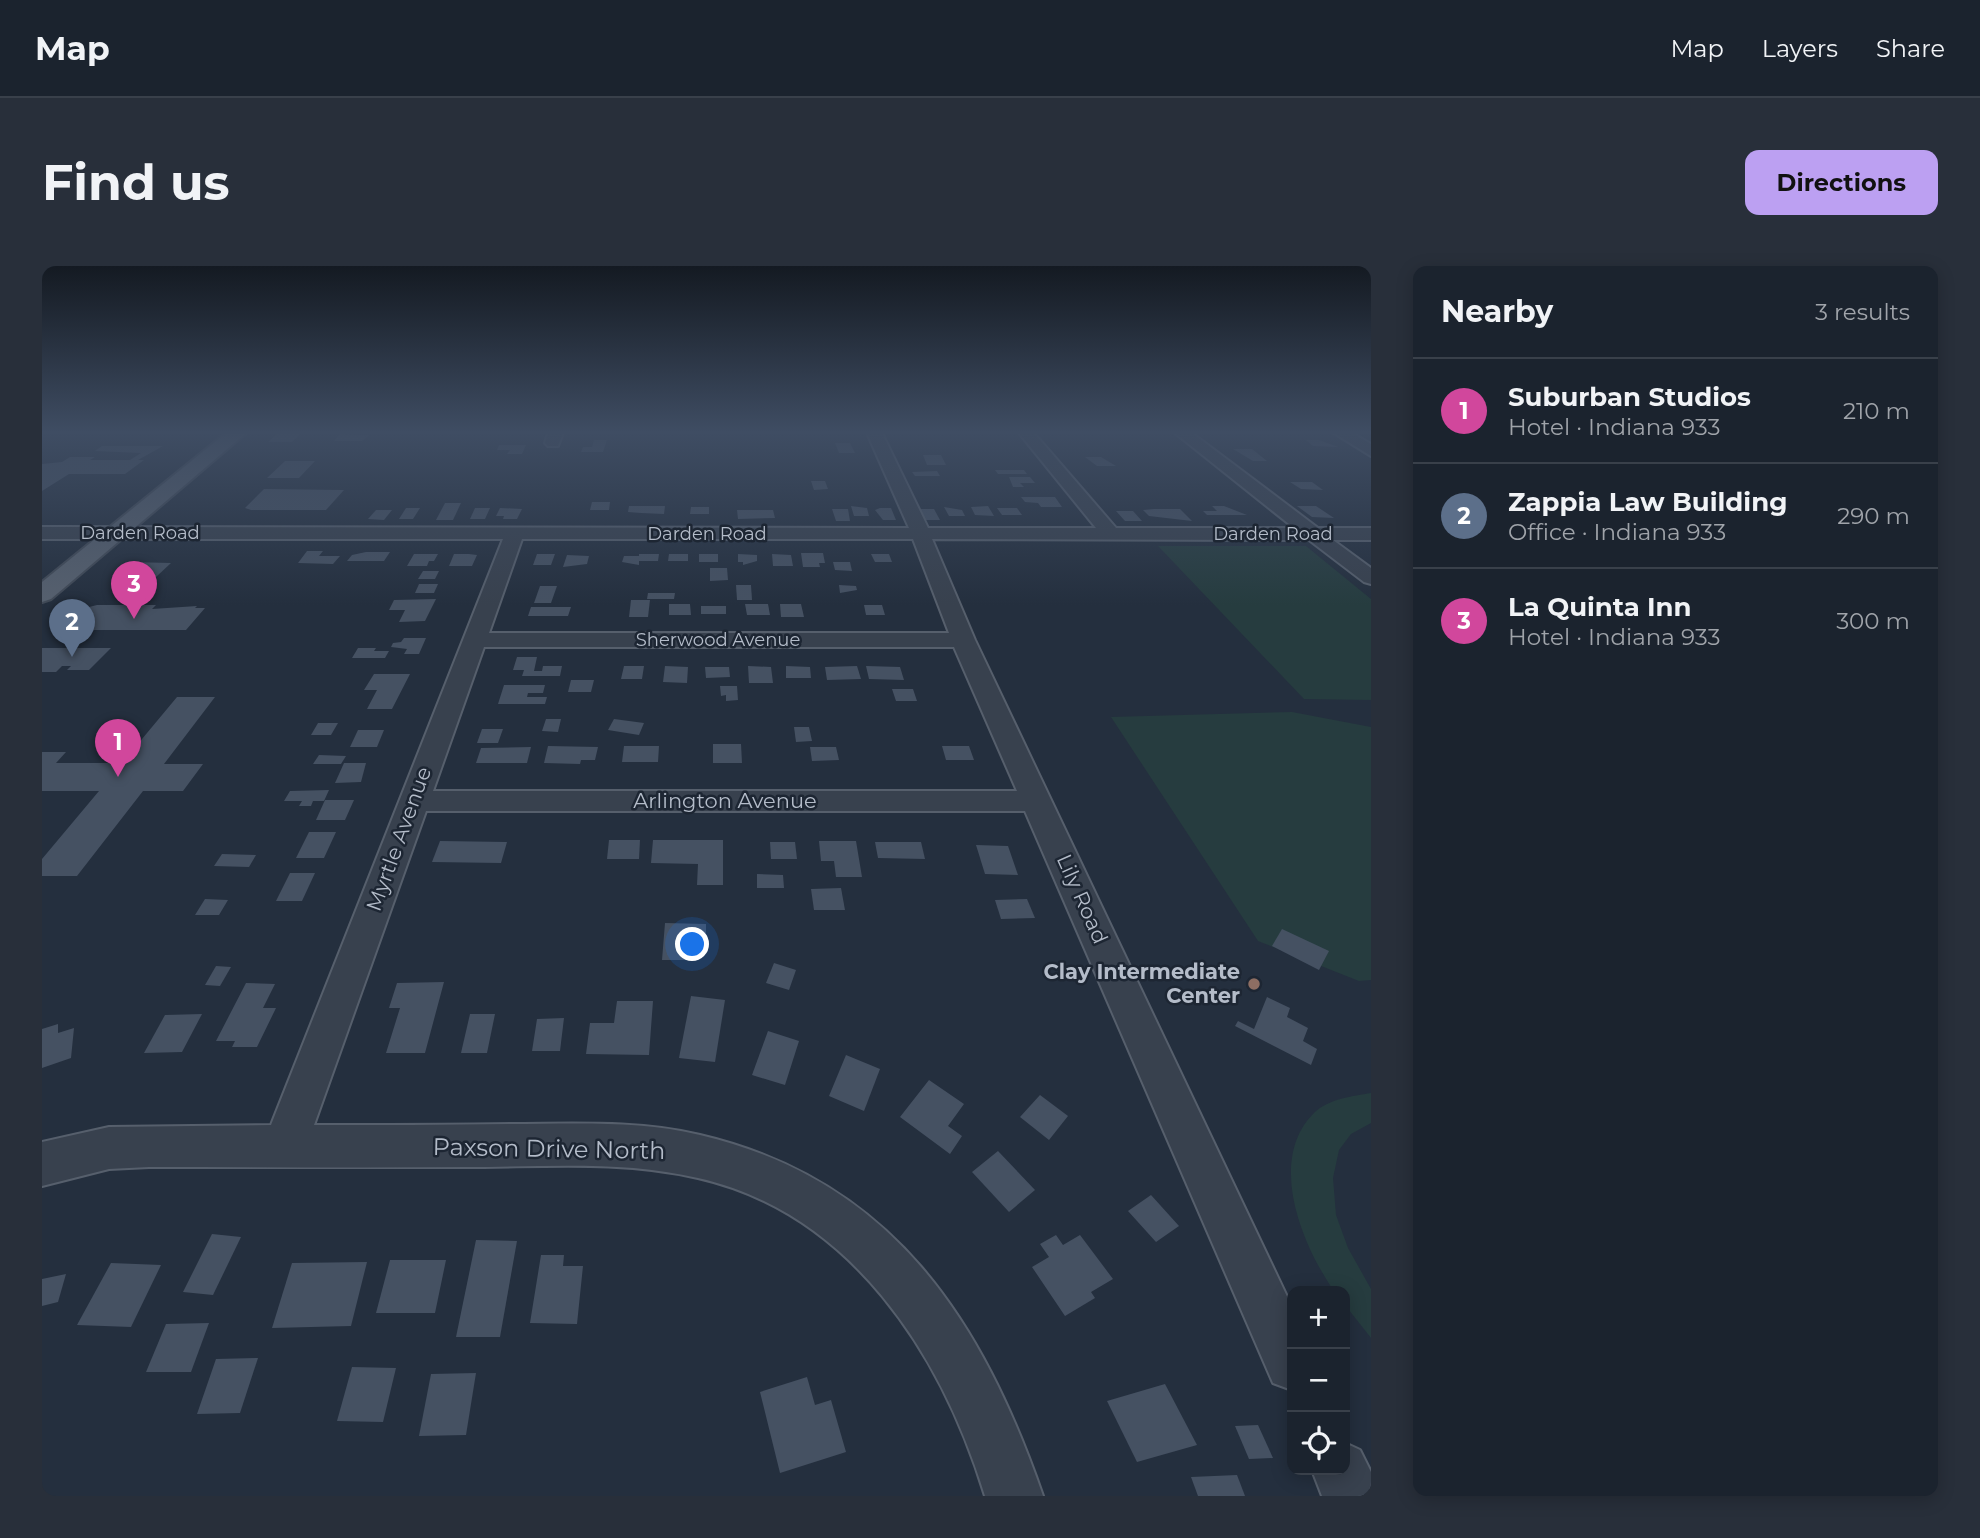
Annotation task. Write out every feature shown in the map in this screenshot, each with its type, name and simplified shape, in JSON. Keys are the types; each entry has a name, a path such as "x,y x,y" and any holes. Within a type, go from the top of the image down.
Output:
{"main road":[{"path":"42,594 168,490"}],"street":[{"name":"Lily Road","path":"900,490 963,640 1287,1353"},
{"path":"1074,490 1111,534"},
{"path":"1258,490 1371,578"},
{"name":"Darden Road","path":"42,533 1371,534"},
{"name":"Myrtle Avenue","path":"285,1146 515,533"},
{"name":"Sherwood Avenue","path":"474,640 963,640"},
{"name":"Arlington Avenue","path":"413,801 1038,801"},
{"name":"Paxson Drive North","path":"63,1158 149,1146 648,1148 701,1156 756,1172 793,1188 833,1215 874,1250 913,1294 952,1352 986,1419 1014,1494"},
{"path":"1342,1475 1352,1496"}],"green space":[{"path":"1158,546 1306,546 1371,599 1371,700 1304,699"},
{"path":"1292,712 1371,727 1371,980 1359,981 1258,941 1111,717"},
{"path":"1371,1093 1371,1123 1351,1134 1339,1150 1333,1178 1336,1215 1348,1248 1371,1289 1371,1338 1350,1311 1350,1286 1331,1286 1311,1250 1294,1202 1291,1177 1293,1153 1300,1131 1315,1112 1334,1101"}],"building":[{"path":"263,490 344,490 326,510 245,508"},
{"path":"1021,497 1055,497 1062,507 1041,507 1038,503 1025,502"},
{"path":"592,502 610,502 609,510 590,510"},
{"path":"445,503 461,503 453,520 436,520"},
{"path":"629,506 665,506 664,514 628,512"},
{"path":"851,506 867,508 869,516 854,516"},
{"path":"988,506 994,516 975,515 971,507"},
{"path":"1212,506 1224,506 1247,515 1207,515 1203,511 1217,511"},
{"path":"1297,506 1316,506 1334,518 1312,517"},
{"path":"691,507 709,507 709,514 690,514"},
{"path":"944,507 962,510 965,516 949,516"},
{"path":"406,508 420,508 413,519 399,519"},
{"path":"475,508 490,508 485,519 470,519"},
{"path":"500,508 522,509 517,519 503,519 504,516 496,516"},
{"path":"891,508 896,520 883,520 875,510"},
{"path":"997,508 1017,508 1022,515 1002,515"},
{"path":"832,509 848,509 850,521 836,521"},
{"path":"920,509 934,509 940,520 925,520"},
{"path":"1180,509 1192,521 1149,516 1143,510"},
{"path":"376,510 392,510 384,520 368,519"},
{"path":"737,510 773,510 775,518 738,519"},
{"path":"1116,511 1133,511 1142,521 1125,521"},
{"path":"307,551 323,551 319,556 340,556 333,564 298,563"},
{"path":"390,552 384,561 347,561 352,555"},
{"path":"801,553 823,553 825,563 819,563 820,567 803,567"},
{"path":"414,554 438,554 427,566 407,566"},
{"path":"454,554 477,555 472,566 449,566"},
{"path":"537,554 555,554 551,565 533,565"},
{"path":"659,554 658,561 639,561 639,565 622,562 624,556"},
{"path":"669,554 688,554 688,561 668,561"},
{"path":"699,554 718,554 718,562 699,562"},
{"path":"738,554 757,555 757,561 743,565 743,562 738,562"},
{"path":"772,554 791,555 793,566 773,566"},
{"path":"871,554 889,554 892,562 875,562"},
{"path":"567,555 589,556 587,564 563,567"},
{"path":"131,562 171,563 156,577 114,576"},
{"path":"833,562 850,562 852,571 835,570"},
{"path":"710,568 727,568 728,580 710,581"},
{"path":"423,571 439,571 435,579 418,579"},
{"path":"419,584 438,584 434,593 415,593"},
{"path":"736,585 751,585 752,600 737,600"},
{"path":"839,585 856,586 857,590 840,593"},
{"path":"540,586 557,586 551,603 534,603"},
{"path":"648,593 675,593 674,599 647,599"},
{"path":"436,599 425,621 399,622 405,610 389,610 394,600"},
{"path":"631,600 650,600 648,617 629,617"},
{"path":"669,604 690,604 691,615 669,615"},
{"path":"745,604 768,604 770,615 747,615"},
{"path":"780,604 801,604 804,617 781,617"},
{"path":"97,605 156,605 152,609 197,606 195,608 205,608 186,630 61,630 85,608"},
{"path":"864,605 882,605 885,615 866,615"},
{"path":"701,606 726,606 726,614 701,614"},
{"path":"531,607 571,607 568,616 528,616"},
{"path":"404,638 426,638 419,654 404,654 407,649 391,647 393,643 401,642"},
{"path":"42,648 111,648 89,670 67,670 71,666 62,666 56,672 42,672"},
{"path":"358,648 389,651 385,658 352,658"},
{"path":"517,657 537,657 534,671 542,671 543,666 562,666 560,676 522,676 524,670 513,670"},
{"path":"624,666 644,666 642,679 621,679"},
{"path":"665,666 688,667 687,683 663,682"},
{"path":"748,666 771,667 773,683 749,683"},
{"path":"786,666 810,667 811,678 786,678"},
{"path":"857,666 861,679 827,680 825,667"},
{"path":"866,666 900,667 904,680 869,679"},
{"path":"705,667 729,667 730,677 706,678"},
{"path":"374,674 410,674 392,709 367,709 377,690 364,690"},
{"path":"571,680 594,680 591,692 568,692"},
{"path":"504,685 545,685 543,693 528,693 527,697 547,697 545,704 498,704"},
{"path":"720,686 737,686 738,700 726,701 726,695 721,696"},
{"path":"892,689 913,689 917,701 896,701"},
{"path":"177,697 215,697 164,764 203,764 183,791 143,791 77,876 42,876 42,859 99,791 42,791 42,752 66,752 56,763 122,763"},
{"path":"546,719 561,719 558,732 542,731"},
{"path":"614,719 644,723 639,735 608,730"},
{"path":"318,723 338,723 331,735 311,735"},
{"path":"794,727 809,727 812,741 796,742"},
{"path":"482,729 503,729 498,743 477,743"},
{"path":"358,730 384,730 377,747 350,747"},
{"path":"713,744 741,744 742,763 713,763"},
{"path":"548,746 598,747 595,760 581,760 580,764 544,763"},
{"path":"624,746 659,746 658,762 622,762"},
{"path":"942,746 969,746 974,760 946,760"},
{"path":"531,747 527,763 476,763 481,748"},
{"path":"810,747 836,747 839,760 812,761"},
{"path":"319,755 346,756 341,764 313,764"},
{"path":"344,763 366,763 361,782 335,783"},
{"path":"329,790 324,801 313,801 311,806 299,806 302,801 284,801 290,791"},
{"path":"325,800 354,800 345,820 316,820"},
{"path":"309,832 336,832 324,858 296,858"},
{"path":"609,840 640,840 639,859 607,859"},
{"path":"653,840 723,840 723,885 697,885 698,864 651,863"},
{"path":"440,841 507,842 501,863 432,862"},
{"path":"819,841 856,841 862,877 836,877 834,861 821,861"},
{"path":"770,842 795,842 797,859 771,859"},
{"path":"875,842 921,842 925,859 878,858"},
{"path":"976,845 1008,846 1018,875 985,874"},
{"path":"222,854 256,855 249,867 214,866"},
{"path":"290,873 315,873 302,901 276,901"},
{"path":"757,874 783,875 784,888 757,888"},
{"path":"841,888 845,910 814,910 811,889"},
{"path":"205,899 228,900 219,915 195,915"},
{"path":"1027,899 1035,918 1001,919 995,900"},
{"path":"665,923 706,924 706,942 692,942 691,960 662,960"},
{"path":"1282,929 1329,951 1319,970 1272,946"},
{"path":"774,963 796,970 789,990 766,983"},
{"path":"216,966 231,967 220,986 205,985"},
{"path":"444,982 425,1053 386,1053 400,1008 389,1008 397,983"},
{"path":"246,983 275,984 263,1008 276,1008 257,1047 232,1047 235,1041 216,1041"},
{"path":"691,996 725,1000 715,1062 679,1058"},
{"path":"1267,997 1290,1008 1287,1017 1308,1028 1303,1041 1317,1049 1311,1065 1235,1026 1238,1021 1254,1029"},
{"path":"617,1001 653,1001 649,1055 586,1054 590,1023 614,1023"},
{"path":"202,1014 182,1052 144,1053 165,1015"},
{"path":"470,1014 495,1014 487,1053 461,1053"},
{"path":"564,1018 560,1051 532,1051 537,1019"},
{"path":"58,1024 58,1033 74,1028 71,1058 42,1068 42,1029"},
{"path":"768,1031 799,1041 785,1085 752,1075"},
{"path":"846,1055 880,1069 864,1111 829,1096"},
{"path":"929,1080 964,1104 948,1126 962,1136 950,1154 900,1117"},
{"path":"1040,1095 1068,1116 1049,1140 1020,1117"},
{"path":"998,1151 1035,1190 1009,1212 972,1172"},
{"path":"1151,1195 1179,1226 1156,1242 1128,1211"},
{"path":"212,1234 241,1237 213,1295 183,1292"},
{"path":"1056,1235 1063,1245 1080,1235 1113,1279 1091,1292 1095,1298 1065,1316 1032,1267 1049,1257 1040,1244"},
{"path":"476,1240 517,1241 500,1337 456,1337"},
{"path":"541,1255 564,1255 563,1266 583,1266 577,1324 530,1323"},
{"path":"390,1260 446,1260 435,1313 376,1313"},
{"path":"367,1262 351,1326 272,1328 292,1263"},
{"path":"111,1263 161,1265 131,1327 77,1325"},
{"path":"66,1274 58,1302 42,1306 42,1279"},
{"path":"209,1323 191,1372 146,1372 166,1324"},
{"path":"258,1358 240,1413 197,1414 216,1359"},
{"path":"352,1367 396,1368 383,1422 337,1421"},
{"path":"476,1373 466,1435 419,1436 431,1374"},
{"path":"807,1377 815,1405 831,1400 846,1452 780,1473 760,1392"},
{"path":"1165,1384 1197,1445 1137,1462 1107,1401"},
{"path":"1258,1425 1273,1458 1249,1459 1235,1426"},
{"path":"1237,1475 1245,1496 1198,1496 1191,1477"}],"place":[{"name":"La Quinta Inn","path":"134,619"},
{"name":"Zappia Law Building","path":"72,657"},
{"name":"Suburban Studios","path":"118,777"},
{"name":"Clay Intermediate Center","path":"1254,984"}]}
